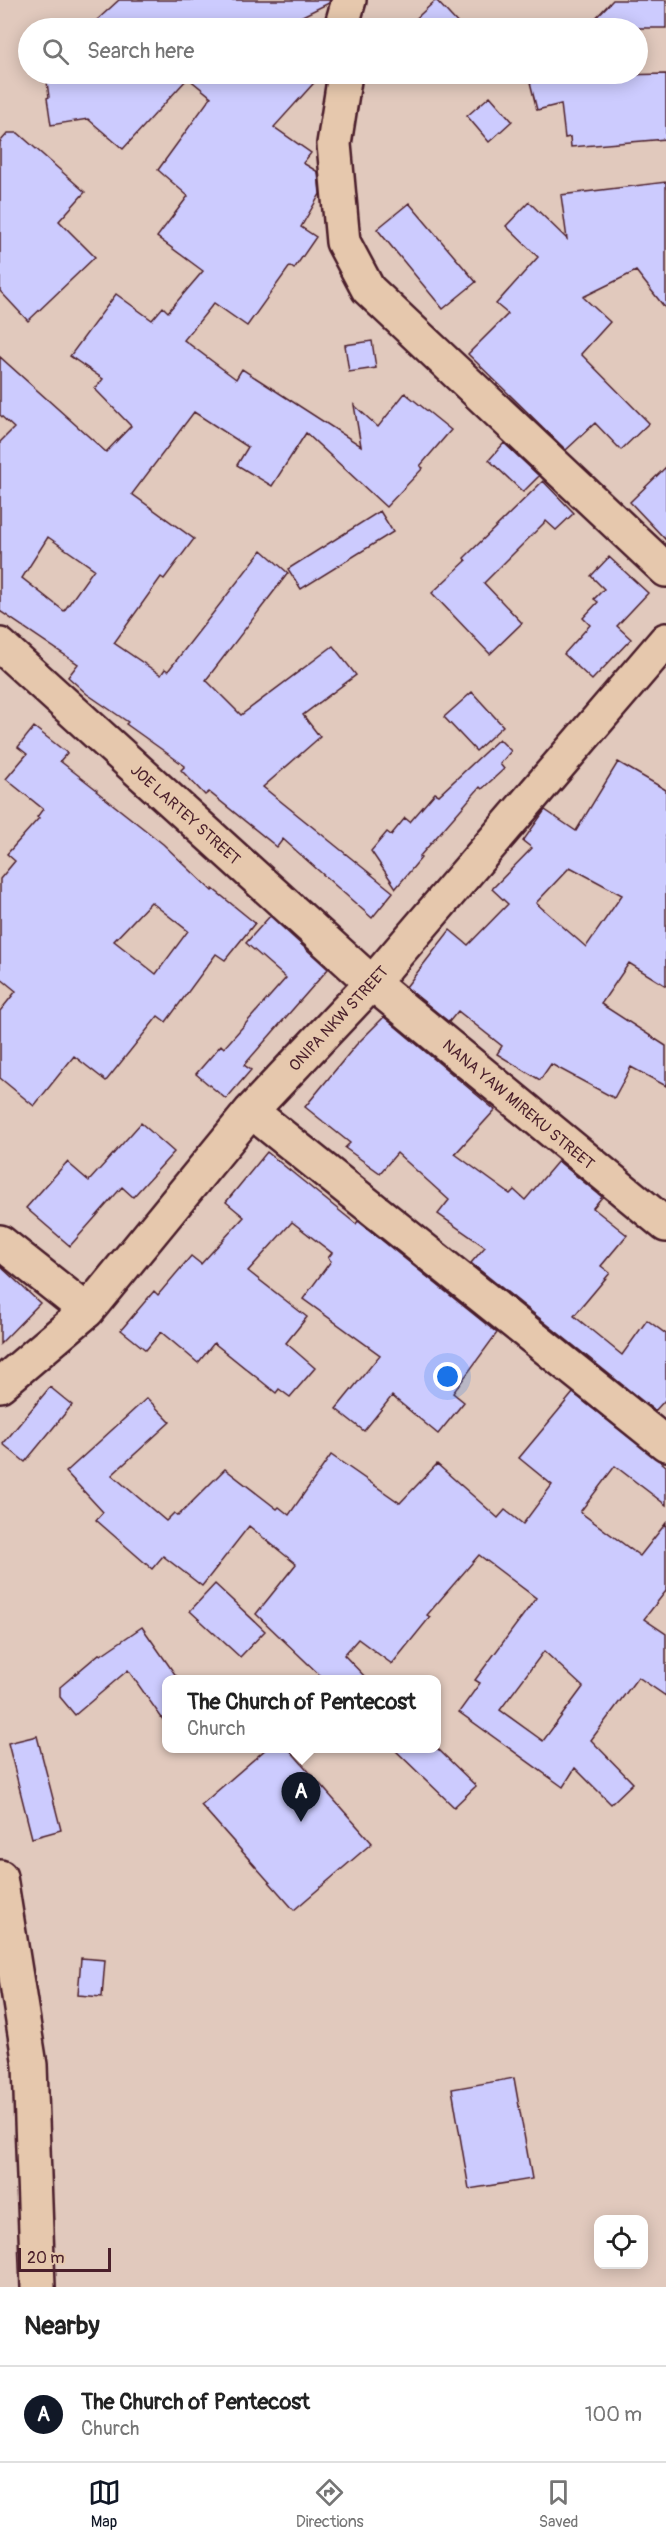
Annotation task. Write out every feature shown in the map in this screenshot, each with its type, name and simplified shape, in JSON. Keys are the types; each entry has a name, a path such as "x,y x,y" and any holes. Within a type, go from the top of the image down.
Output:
{"street":[{"path":"344,18 349,0"},
{"path":"343,84 334,144 343,242 368,289 666,570"},
{"name":"ONIPA NKW STREET","path":"0,1384 87,1311 251,1111 372,983 666,640"},
{"name":"JOE LARTEY STREET","path":"0,645 372,983"},
{"name":"NANA YAW MIREKU STREET","path":"372,983 666,1225"},
{"path":"251,1111 666,1444"},
{"path":"0,1242 87,1311"},
{"path":"0,1877 30,2066 38,2287"}],"building":[{"path":"119,0 330,0 329,3 298,18 99,18"},
{"path":"436,0 453,18 417,18"},
{"path":"613,0 666,0 666,28 648,28 648,18 596,18"},
{"path":"648,74 666,74 666,139 571,147 570,137 565,138 561,104 537,110 530,84 648,84"},
{"path":"47,84 183,84 123,149 88,119 51,125 47,98 49,97"},
{"path":"195,84 313,84 274,127 311,153 303,163 318,172 320,194 301,227 316,237 294,269 290,266 247,326 214,303 184,340 236,379 242,369 361,446 354,405 378,427 405,393 451,430 420,466 423,468 386,507 306,433 272,486 237,465 248,447 194,412 132,494 194,539 164,579 161,577 114,643 161,675 165,669 168,671 262,550 288,573 206,680 241,715 333,646 356,675 303,715 320,737 263,787 393,892 372,918 283,839 277,847 209,792 205,795 181,770 185,766 126,724 128,722 87,694 68,677 78,664 0,611 0,442 14,428 0,415 0,357 106,452 131,426 95,389 103,379 70,356 116,294 152,320 163,307 168,312 203,271 157,237 188,196 158,170 211,97","holes":["48,537 94,569 64,611 22,578"]},
{"path":"490,96 512,121 489,142 467,116"},
{"path":"8,133 18,133 85,192 59,221 95,257 28,321 0,291 0,142"},
{"path":"666,182 666,309 636,271 583,297 610,322 581,354 649,423 621,450 595,423 566,450 468,354 508,314 496,304 538,257 506,226 529,202 567,239 561,195"},
{"path":"409,203 476,282 443,309 377,229"},
{"path":"372,341 376,368 349,372 345,345"},
{"path":"504,443 539,476 523,492 489,460"},
{"path":"666,467 666,540 630,502"},
{"path":"543,481 574,513 556,530 546,521 484,583 522,623 490,654 432,593 466,561 464,558"},
{"path":"380,511 393,532 301,589 288,569"},
{"path":"609,557 648,593 617,626 631,639 592,680 564,654 590,625 583,618 598,602 594,599 604,589 591,576"},
{"path":"472,692 503,726 476,751 444,717"},
{"path":"34,727 67,753 60,761 163,844 212,891 213,889 255,923 225,960 216,954 166,1022 158,1016 106,1081 74,1056 34,1106 0,1078 0,1011 16,991 0,978 0,879 15,861 7,854 39,818 37,817 43,809 6,779 27,754 18,747","holes":["151,902 188,931 156,974 114,941"]},
{"path":"499,739 511,751 500,764 504,769 482,789 480,787 419,857 421,858 396,888 371,851 387,832 391,835 405,818 410,822 435,793 439,795"},
{"path":"618,762 666,790 666,986 629,963 601,1004 666,1046 666,1086 631,1067 614,1098 551,1064 540,1080 497,1054 502,1046 458,1011 449,1022 406,987 450,930 468,945 508,904 492,889 532,848 523,841 545,810 576,831","holes":["570,867 622,895 586,947 536,903"]},
{"path":"270,916 328,969 244,1065 251,1070 226,1099 196,1074 221,1045 224,1048 286,978 246,943"},
{"path":"384,1017 495,1110 455,1154 510,1194 514,1190 525,1200 558,1161 602,1197 593,1208 627,1235 601,1266 610,1273 574,1316 622,1355 647,1320 666,1334 666,1399 655,1411 471,1263 485,1247 438,1214 449,1200 397,1153 380,1173 345,1148 350,1143 305,1107 356,1045"},
{"path":"141,1123 174,1152 133,1197 122,1187 70,1246 26,1208 67,1162 89,1181"},
{"path":"267,1152 356,1224 358,1221 497,1333 453,1393 464,1402 438,1434 392,1396 364,1431 336,1409 380,1355 303,1299 331,1261 328,1258 332,1253 292,1222 248,1271 307,1317 286,1343 315,1368 290,1397 279,1389 276,1393 214,1343 198,1363 161,1332 146,1350 121,1330 154,1291 158,1295 191,1256 201,1264 244,1217 226,1202"},
{"path":"0,1266 40,1303 0,1344"},
{"path":"50,1387 72,1405 25,1462 3,1444"},
{"path":"573,1393 666,1466 666,1505 615,1466 580,1512 640,1556 666,1523 666,1591 644,1619 666,1634 666,1696 638,1677 591,1740 633,1783 611,1804 575,1768 563,1787 459,1712 480,1683 475,1680 536,1598 479,1555 427,1615 430,1617 392,1664 358,1639 344,1655 363,1675 320,1675 256,1614 296,1564 249,1526 202,1586 163,1556 152,1569 96,1520 103,1512 66,1472 147,1398 170,1422 112,1475 166,1521 174,1513 178,1516 225,1469 277,1509 279,1507 289,1515 331,1455 400,1503 437,1464 498,1518 505,1510 523,1524 552,1485 519,1458","holes":["544,1651 583,1687 543,1741 500,1710"]},
{"path":"215,1584 265,1631 240,1657 190,1611"},
{"path":"142,1627 176,1675 162,1675 162,1718 128,1670 75,1715 60,1697 60,1687 99,1654 101,1655"},
{"path":"37,1736 61,1830 32,1838 8,1743"},
{"path":"441,1752 476,1786 454,1807 398,1753"},
{"path":"261,1753 293,1753 372,1843 294,1910 201,1805"},
{"path":"81,1958 105,1960 102,1997 78,1995"},
{"path":"514,2078 532,2179 469,2189 452,2089"}],"place":[{"name":"The Church of Pentecost","path":"301,1822"}]}
